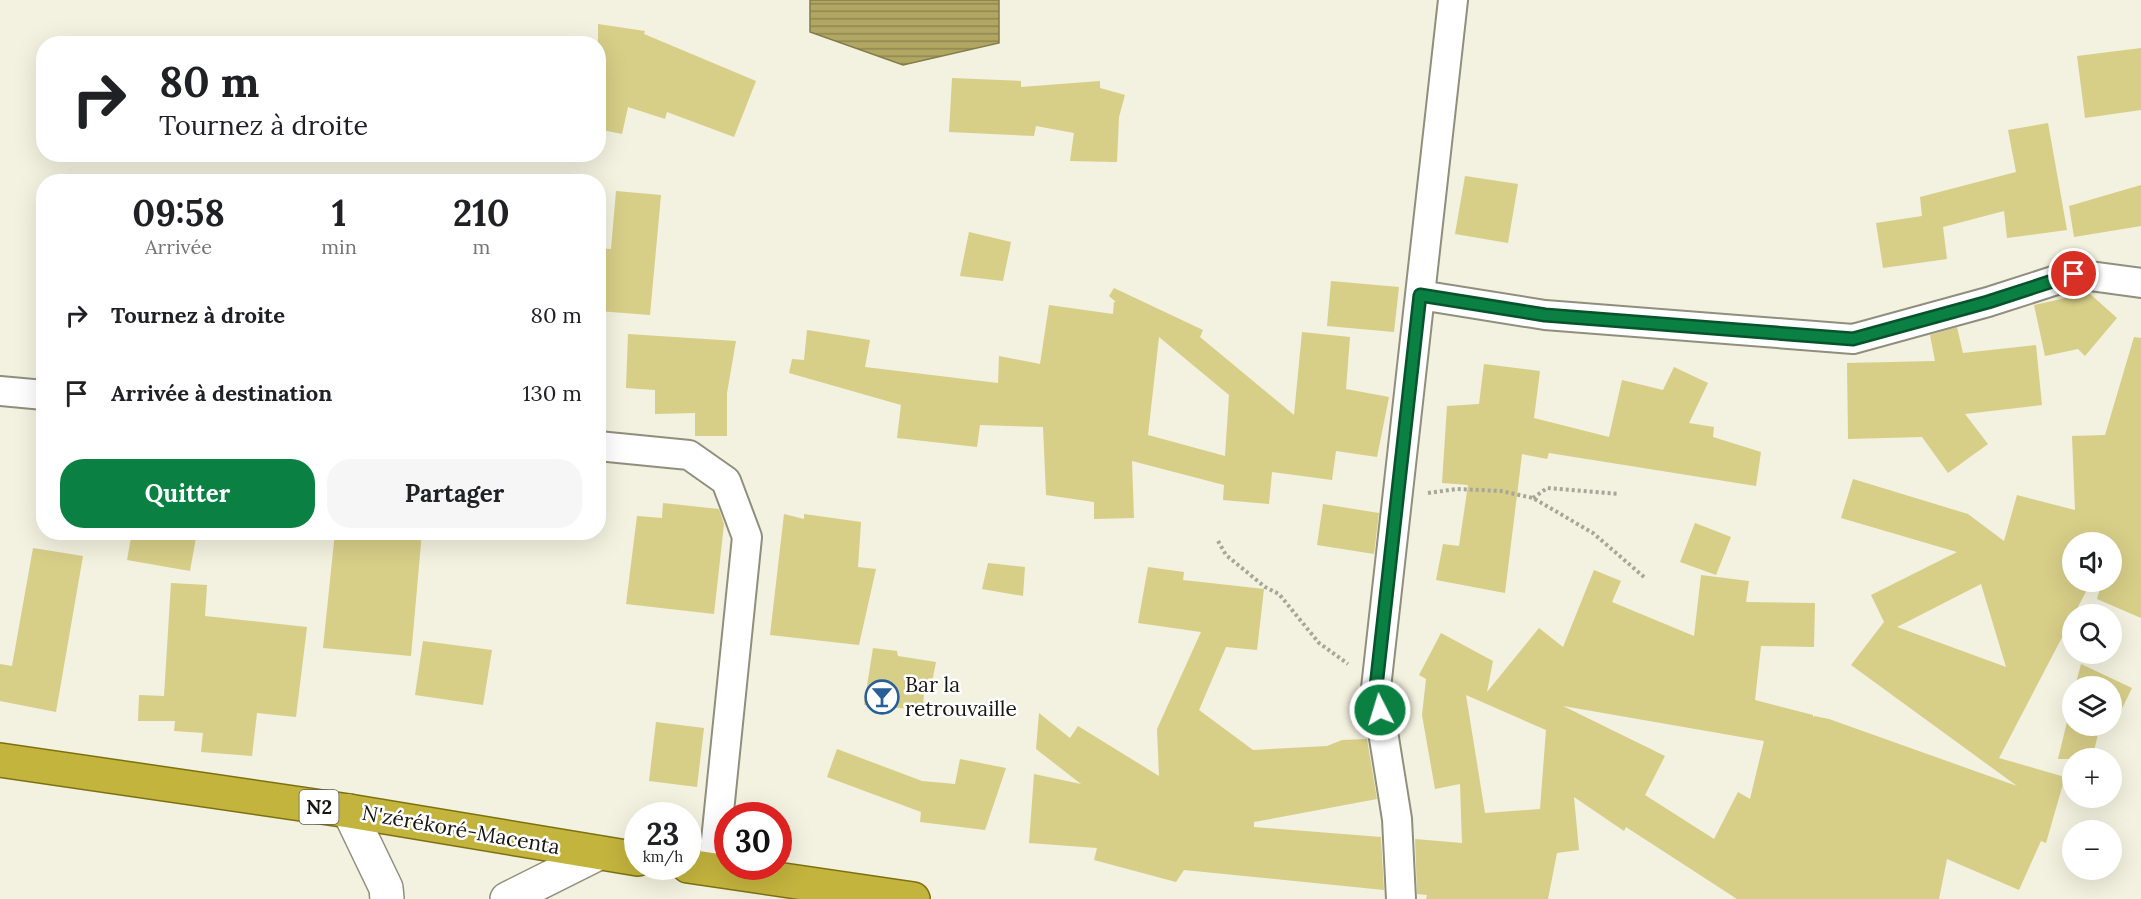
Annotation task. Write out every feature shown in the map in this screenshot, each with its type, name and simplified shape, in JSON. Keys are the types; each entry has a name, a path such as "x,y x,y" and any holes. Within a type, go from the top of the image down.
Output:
{"highway":[{"name":"N'zérékoré-Macenta","path":"0,760 349,811 624,857"},
{"path":"702,868 913,899"}],"street":[{"path":"1401,899 1397,819 1376,687 1453,0"},
{"path":"1420,295 1545,315 1853,339 1988,302 2074,274 2141,283"},
{"path":"0,391 36,394"},
{"path":"606,447 689,455 726,481 747,537 702,861"},
{"path":"349,811 386,888 387,899"},
{"path":"507,899 599,853"}],"path":[{"path":"1402,459 1422,493 1456,489 1502,491 1533,498 1593,533 1644,577"},
{"path":"1533,498 1546,488 1619,494"},
{"path":"1218,541 1226,555 1265,587 1279,594 1318,643 1376,687"}],"shaded area":[{"path":"810,0 999,0 999,43 903,65 810,32"}],"building":[{"path":"598,24 645,31 644,34 756,81 734,137 667,112 665,119 628,107 622,134 606,131 606,36 598,36"},
{"path":"2141,48 2141,110 2085,118 2077,56"},
{"path":"952,78 1021,81 1021,87 1100,81 1100,88 1125,95 1119,117 1117,162 1070,161 1074,133 1036,126 1034,136 949,132"},
{"path":"2048,123 2067,230 2007,238 2004,211 1943,227 1947,259 1883,268 1876,223 1922,216 1920,197 2016,172 2008,130"},
{"path":"1465,176 1518,184 1508,243 1455,234"},
{"path":"2141,185 2141,226 2074,237 2069,206"},
{"path":"616,191 661,195 650,315 606,312 606,249 611,249"},
{"path":"969,232 1011,242 1003,281 960,276"},
{"path":"1331,281 1399,287 1394,332 1327,326"},
{"path":"1114,288 1203,330 1200,337 1294,415 1302,332 1350,337 1346,389 1389,397 1377,457 1336,451 1332,480 1272,472 1269,504 1223,500 1224,485 1132,461 1134,518 1094,519 1094,502 1046,495 1043,427 980,425 977,447 897,438 901,405 789,373 792,359 804,360 807,330 870,340 865,367 998,383 999,356 1040,364 1049,305 1113,314 1114,302 1116,302 1109,296","holes":["1159,337 1229,395 1225,456 1148,435"]},
{"path":"2089,293 2117,318 2085,356 2078,349 2045,356 2034,305"},
{"path":"1957,327 1963,353 2036,345 2042,405 1965,414 1988,444 1948,473 1922,437 1848,439 1847,363 1935,361 1930,335"},
{"path":"628,334 736,341 727,393 727,436 695,436 695,413 655,414 655,390 626,388"},
{"path":"2134,337 2141,338 2141,618 2122,610 2122,604 2109,604 2097,599 2099,592 2122,592 2122,532 2062,532 2062,592 2086,592 2080,604 2062,604 2062,637 1999,758 2062,776 2062,787 2046,843 2041,841 2019,890 1947,859 1939,899 1737,899 1626,827 1624,831 1574,797 1579,850 1557,853 1548,899 1426,899 1427,895 1417,894 1415,839 1462,843 1460,784 1435,789 1422,715 1426,679 1419,675 1441,633 1493,661 1487,692 1539,628 1563,647 1594,570 1621,581 1612,602 1694,636 1701,575 1749,581 1746,602 1815,603 1814,647 1761,646 1755,700 1813,715 1813,718 1814,716 1829,719 2017,786 1851,665 1884,622 1871,595 1957,552 1841,518 1853,479 1968,514 2004,541 2017,495 2075,510 2072,436 2105,435","holes":["1981,584 2006,667 1897,627","1466,695 1546,730 1540,809 1485,813","1563,706 1764,741 1750,799 1738,792 1714,839 1645,795 1665,756"]},
{"path":"1484,364 1540,371 1534,418 1609,437 1622,380 1663,390 1674,367 1708,383 1689,423 1714,427 1713,437 1761,452 1756,486 1549,453 1547,459 1522,454 1505,593 1436,580 1443,544 1459,546 1468,485 1442,483 1447,406 1479,404"},
{"path":"663,503 719,509 724,524 714,614 626,604 637,516 662,518"},
{"path":"1323,504 1379,513 1374,554 1317,545"},
{"path":"784,514 804,519 804,514 861,522 858,567 876,569 859,645 770,635"},
{"path":"1695,523 1731,537 1716,575 1680,562"},
{"path":"131,540 196,540 190,571 127,560"},
{"path":"334,540 421,540 411,656 323,648"},
{"path":"33,548 83,556 56,712 0,701 0,664 12,666"},
{"path":"988,563 1025,567 1023,596 982,589"},
{"path":"1148,567 1184,572 1183,580 1264,589 1257,650 1226,647 1199,710 1253,750 1327,746 1342,740 1367,739 1377,799 1254,822 1254,827 1381,837 1384,890 1184,870 1176,882 1094,860 1097,848 1029,843 1034,774 1081,784 1036,749 1039,713 1070,738 1078,726 1159,776 1157,729 1201,632 1138,623"},
{"path":"171,583 207,585 205,616 307,627 296,717 257,713 252,756 201,752 203,733 174,731 175,721 138,721 139,695 164,696"},
{"path":"423,641 492,650 483,705 415,695"},
{"path":"873,648 897,651 898,656 936,662 931,687 924,689 923,710 864,705"},
{"path":"2081,664 2106,676 2078,676"},
{"path":"2122,683 2132,688 2122,709"},
{"path":"656,722 704,728 697,787 649,781"},
{"path":"2064,736 2098,736 2095,748 2062,748 2062,759 2058,759"},
{"path":"837,749 922,781 955,784 960,759 1006,768 985,830 920,822 921,812 827,777"}],"place":[{"name":"Bar la retrouvaille","path":"882,697"}],"route":[{"path":"1380,710 1376,687 1420,295 1545,315 1853,339 1988,302 2074,274"}]}
